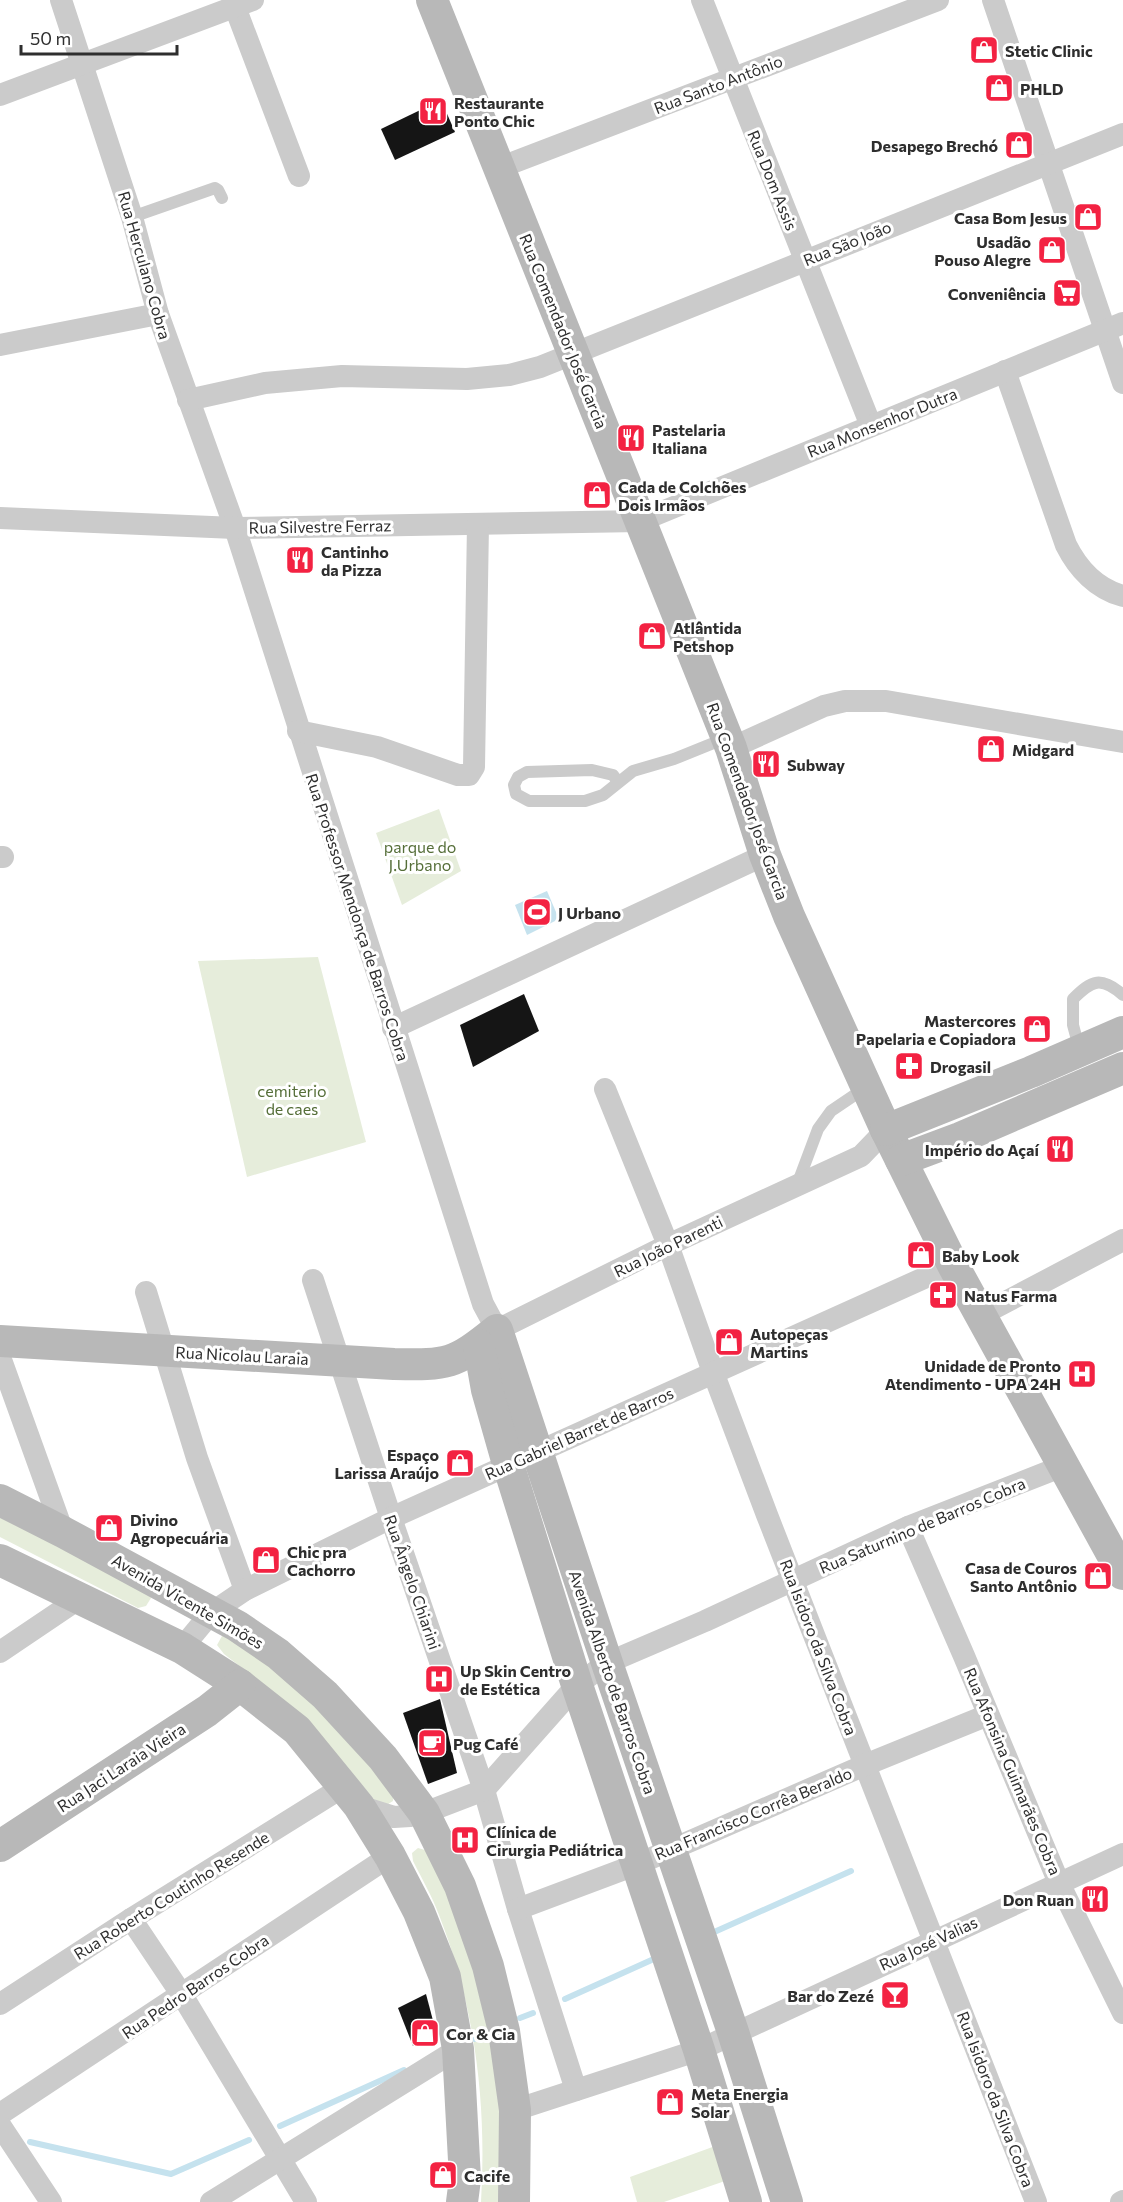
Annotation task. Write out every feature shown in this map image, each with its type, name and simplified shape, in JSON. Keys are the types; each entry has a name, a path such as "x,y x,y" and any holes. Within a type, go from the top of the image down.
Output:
{"street":[{"name":"Rua Herculano Cobra","path":"61,0 132,218 158,314 234,528"},
{"name":"Rua Comendador José Garcia","path":"432,0 729,743 765,855 789,916 886,1130 953,1265 1123,1574"},
{"name":"Rua Dom Assis","path":"702,0 871,426"},
{"name":"Rua Santo Antônio","path":"499,168 938,0"},
{"path":"993,0 1048,164 1114,327 1123,383"},
{"path":"0,94 244,3 299,176"},
{"name":"Rua São João","path":"188,400 265,384 342,376 467,379 509,375 540,367 1123,134"},
{"path":"0,345 158,314"},
{"name":"Rua Monsenhor Dutra","path":"640,521 1114,327"},
{"path":"1005,371 1066,545 1076,565 1098,584 1123,596"},
{"name":"Rua Silvestre Ferraz","path":"0,518 234,528 640,521"},
{"path":"298,731 377,747 458,775 469,775 474,767 478,524"},
{"name":"Rua Professor Mendonça de Barros Cobra","path":"234,528 486,1326"},
{"path":"729,743 845,700 886,701 1123,742"},
{"path":"393,1028 765,855"},
{"path":"886,1130 1031,1072 1123,1032"},
{"path":"901,1160 981,1129 1123,1068"},
{"name":"Rua Isidoro da Silva Cobra","path":"606,1089 668,1245 713,1372 792,1579 1036,2202"},
{"name":"Rua João Parenti","path":"486,1326 861,1156 886,1130"},
{"name":"Rua João Parenti","path":"861,1156 901,1160"},
{"path":"981,1315 1123,1240"},
{"name":"Rua Gabriel Barret de Barros","path":"182,1648 211,1613 245,1590 391,1518 953,1265"},
{"name":"Rua Ângelo Chiarini","path":"313,1280 484,1790 518,1909 576,2090"},
{"path":"146,1292 197,1458 245,1590"},
{"name":"Rua Nicolau Laraia","path":"0,1341 439,1365 454,1360 486,1326"},
{"name":"Avenida Alberto de Barros Cobra","path":"486,1326 487,1390 522,1458 607,1663 733,2032 787,2202"},
{"path":"0,1357 63,1532"},
{"name":"Avenida Alberto de Barros Cobra","path":"522,1458 577,1685 699,2050 746,2202"},
{"name":"Rua Saturnino de Barros Cobra","path":"424,1813 484,1790 577,1685 607,1663 705,1621 908,1527 1063,1466"},
{"name":"Avenida Vicente Simões","path":"0,1500 237,1626 278,1654 326,1695 383,1758 424,1813 460,1886 488,1966 504,2031 514,2110 514,2202"},
{"name":"Rua Afonsina Guimarães Cobra","path":"908,1527 1059,1883 1123,2013"},
{"path":"0,1560 182,1648 240,1685 297,1730 351,1797 390,1856 419,1912 445,1977 458,2049 465,2179 462,2202"},
{"path":"0,1652 80,1598"},
{"name":"Rua Jaci Laraia Vieira","path":"0,1846 207,1711 240,1685"},
{"name":"Rua Francisco Corrêa Beraldo","path":"518,1909 638,1864 669,1848 988,1715"},
{"path":"351,1797 394,1817 424,1813"},
{"name":"Rua Roberto Coutinho Resende","path":"0,2004 131,1919 351,1797"},
{"name":"Rua José Valias","path":"733,2032 1123,1854"},
{"name":"Rua Pedro Barros Cobra","path":"0,2114 390,1856"},
{"path":"131,1919 182,1995 306,2202"},
{"path":"514,2110 699,2050 733,2032"},
{"path":"211,2202 458,2049"},
{"path":"0,2125 51,2202"}],"lane":[{"path":"132,218 215,188 222,198"},
{"path":"618,782 613,775 592,770 526,772 518,777 514,785 516,794 529,801 585,801 603,795 633,771 729,743"},
{"path":"1080,1051 1073,1025 1073,999 1088,984 1102,982 1123,995"},
{"path":"796,1185 818,1129 831,1111 866,1087"}],"green space":[{"name":"parque do J.Urbano","path":"439,809 461,871 402,905 376,833"},
{"name":"cemiterio de caes","path":"318,957 366,1142 247,1177 198,961"},
{"path":"0,1515 146,1589 151,1598 146,1606 138,1608 0,1537"},
{"path":"222,1636 231,1637 304,1694 394,1793 393,1801 385,1806 376,1802 322,1737 259,1681 224,1654 217,1645"},
{"path":"418,1848 425,1850 439,1874 475,1955 501,2071 500,2202 481,2202 480,2092 470,2020 462,1985 436,1908 413,1861 412,1853"},
{"path":"718,2145 725,2181 664,2202 637,2202 630,2177"}],"water":[{"name":"J Urbano","path":"547,891 559,919 527,935 515,905"}],"building":[{"path":"441,100 455,132 395,160 381,129"},
{"path":"524,994 539,1031 473,1067 460,1025"},
{"name":"Pug Café","path":"440,1699 457,1773 428,1784 403,1713"},
{"path":"426,1994 436,2032 413,2046 398,2008"}],"waterway":[{"path":"712,1933 851,1871"},
{"path":"565,1999 656,1958"},
{"path":"520,2018 533,2013"},
{"path":"475,2039 486,2034"},
{"path":"280,2126 404,2070"},
{"path":"30,2142 171,2174 249,2140"}],"place":[{"name":"Stetic Clinic","path":"984,50"},
{"name":"PHLD","path":"999,88"},
{"name":"Restaurante Ponto Chic","path":"433,111"},
{"name":"Desapego Brechó","path":"1019,145"},
{"name":"Casa Bom Jesus","path":"1088,217"},
{"name":"Usadão Pouso Alegre","path":"1052,250"},
{"name":"Conveniência","path":"1067,293"},
{"name":"Pastelaria Italiana","path":"631,438"},
{"name":"Cada de Colchões Dois Irmãos","path":"597,495"},
{"name":"Cantinho da Pizza","path":"300,560"},
{"name":"Atlântida Petshop","path":"652,636"},
{"name":"Midgard","path":"991,749"},
{"name":"Subway","path":"766,764"},
{"name":"J Urbano","path":"537,912"},
{"name":"Mastercores Papelaria e Copiadora","path":"1037,1029"},
{"name":"Drogasil","path":"909,1066"},
{"name":"Império do Açaí","path":"1060,1149"},
{"name":"Baby Look","path":"921,1255"},
{"name":"Natus Farma","path":"943,1295"},
{"name":"Autopeças Martins","path":"729,1342"},
{"name":"Unidade de Pronto Atendimento - UPA 24H","path":"1082,1374"},
{"name":"Espaço Larissa Araújo","path":"460,1463"},
{"name":"Divino Agropecuária","path":"109,1528"},
{"name":"Chic pra Cachorro","path":"266,1560"},
{"name":"Casa de Couros Santo Antônio","path":"1098,1576"},
{"name":"Up Skin Centro de Estética","path":"439,1679"},
{"name":"Pug Café","path":"432,1743"},
{"name":"Clínica de Cirurgia Pediátrica","path":"465,1840"},
{"name":"Don Ruan","path":"1095,1899"},
{"name":"Bar do Zezé","path":"895,1995"},
{"name":"Cor & Cia","path":"425,2033"},
{"name":"Meta Energia Solar","path":"670,2102"},
{"name":"Cacife","path":"443,2175"}]}
